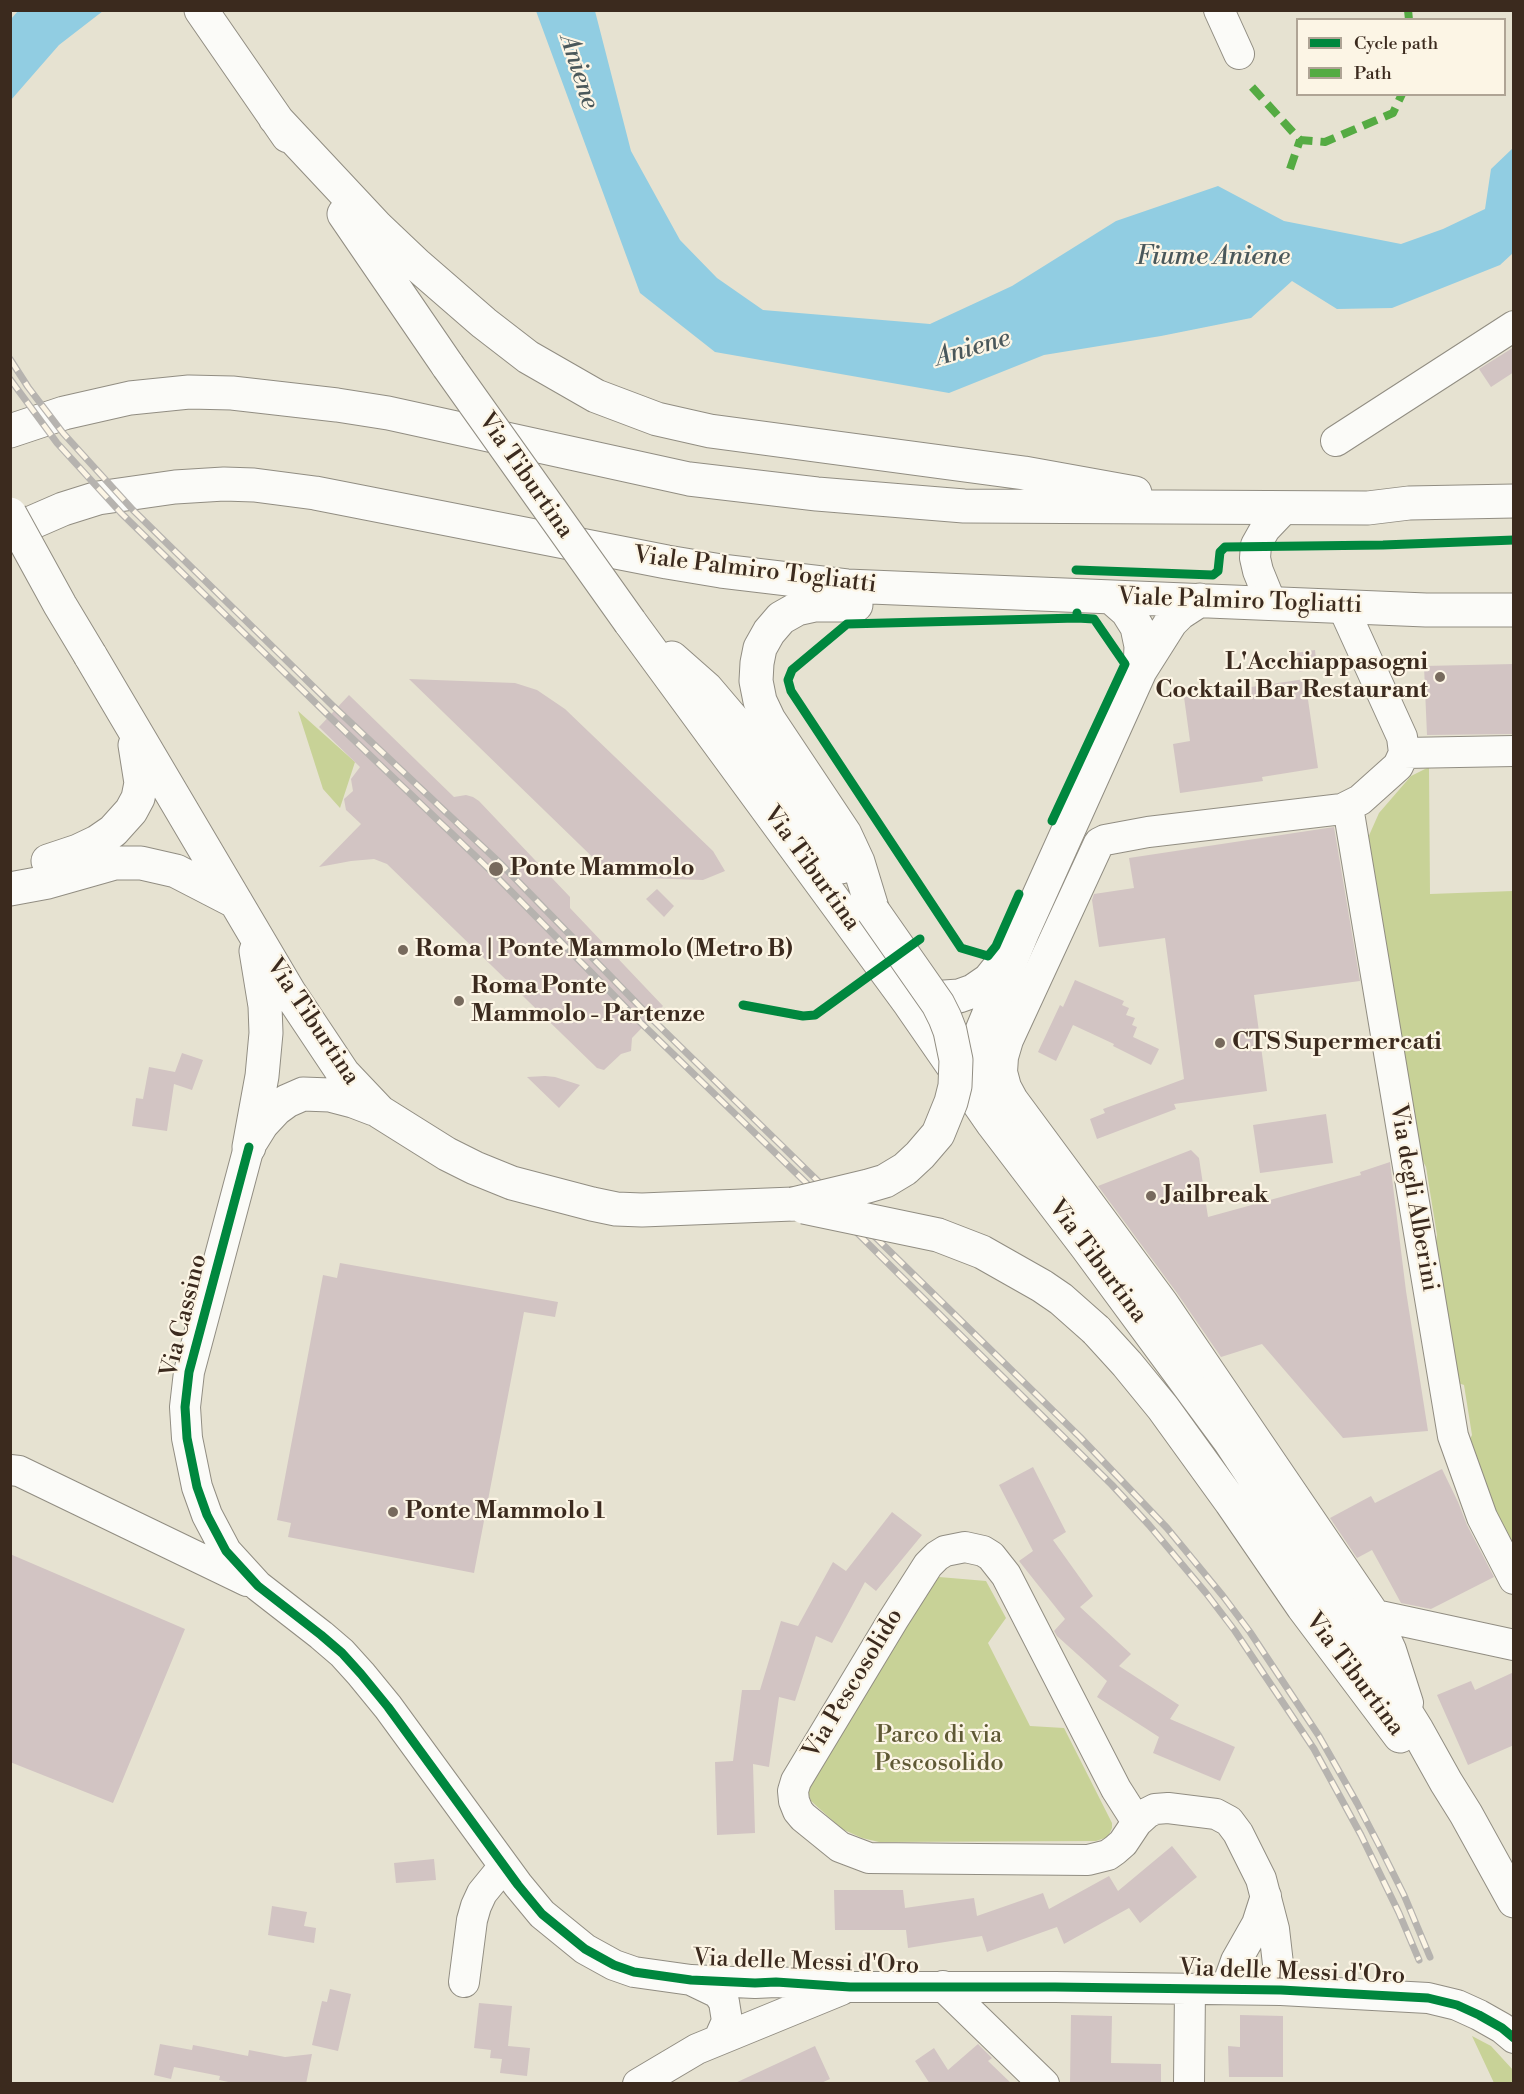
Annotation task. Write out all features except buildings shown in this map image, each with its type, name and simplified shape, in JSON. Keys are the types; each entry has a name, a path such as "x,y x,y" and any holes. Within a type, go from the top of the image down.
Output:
{"main road":[{"name":"Via Tiburtina","path":"201,10 448,366 630,622 885,969 993,1124 1086,1245 1229,1440 1353,1627 1466,1814 1514,1901"},
{"path":"275,118 377,227 484,323 555,374 613,403 657,419 710,431 1024,473 1135,493 1201,508"},
{"path":"10,431 64,413 130,398 189,392 232,393 388,413 689,479 817,494 964,506 1368,508 1409,503 1514,501"},
{"name":"Viale Palmiro Togliatti","path":"10,532 63,509 98,498 175,487 254,485 315,493 620,554 721,571 847,586 1426,610 1514,610"},
{"name":"Via Tiburtina","path":"10,514 60,605 236,902 253,935 350,1083 380,1112 447,1154 475,1168 512,1183 582,1202 616,1209 642,1210 793,1204 938,1235 982,1252 1042,1286 1061,1299 1096,1330 1163,1408 1394,1730 1446,1782"},
{"path":"803,792 757,690 755,672 758,656 764,640 774,625 788,613 815,605 928,606 959,602 988,592"},
{"path":"1111,597 1127,611 1137,627 1141,646 1140,670"},
{"path":"993,1124 977,1079 981,1033 1023,931 1140,670 1171,622 1200,600"},
{"path":"630,622 706,688 752,742 803,792 852,848 873,911 938,1004 950,1031 956,1060 951,1102 938,1134 920,1155 905,1169 885,1181 793,1204"},
{"path":"10,869 50,861 78,851 105,837 126,817 136,802 141,783 132,728"},
{"path":"10,889 48,882 115,863 141,862 176,872 236,902"},
{"path":"885,969 920,995 938,999 959,996 973,991 989,980 1023,931"},
{"path":"249,1147 261,1086 266,1033 265,1006 253,935"},
{"path":"249,1147 262,1124 276,1109 303,1094 330,1095 380,1112"}],"street":[{"path":"1219,10 1239,54"},
{"path":"1336,441 1514,326"},
{"path":"1271,603 1258,571 1255,558 1256,545 1265,529 1285,508"},
{"path":"1342,605 1402,737 1404,753 1398,766 1348,807"},
{"path":"1404,753 1514,751"},
{"name":"Via Tiburtina","path":"1348,807 1148,832 1099,843 1008,1040 1002,1072 1013,1100 1163,1303 1375,1615 1391,1650 1416,1730"},
{"name":"Via degli Alberini","path":"1348,807 1453,1436 1482,1516 1514,1579"},
{"name":"Via Cassino","path":"249,1147 197,1341 185,1407 187,1438 197,1487 213,1527 226,1551 258,1586"},
{"path":"10,1470 19,1471 258,1586"},
{"path":"162,1539 213,1527 209,1547 191,1555"},
{"name":"Via Pescosolido","path":"1137,1822 1116,1789 999,1565 983,1551 965,1547 945,1551 928,1564 826,1730 796,1781 793,1791 798,1811 803,1817 840,1847 869,1858 1088,1860 1108,1855 1115,1850 1123,1843 1137,1822 1147,1813 1160,1808 1216,1814 1224,1817 1245,1845 1261,1879 1274,1929 1281,1990"},
{"name":"Via delle Messi d'Oro","path":"258,1586 328,1641 361,1674 542,1914 599,1958 634,1972 691,1980 850,1987 1281,1990 1434,1999 1457,2005 1479,2015 1514,2038"},
{"path":"1375,1615 1514,1645"},
{"path":"464,1982 476,1906 482,1893 504,1866"},
{"path":"1226,1989 1236,1961 1257,1924 1266,1896"},
{"path":"691,1980 718,1993 724,2002 727,2021 719,2039"},
{"path":"755,1983 764,1992 767,2001 765,2012 759,2023"},
{"path":"943,1986 1044,2084"},
{"path":"638,2084 681,2057 719,2039 850,1987"},
{"path":"1189,2084 1190,1989"}],"green space":[{"path":"298,711 355,762 340,808 323,789"},
{"path":"1429,767 1430,894 1513,891 1513,1551 1466,1448 1472,1435 1464,1385 1452,1381 1434,1255 1437,1235 1426,1167 1415,1147 1367,840 1379,813 1411,776"},
{"name":"Parco di via Pescosolido","path":"939,1577 986,1581 1006,1618 988,1643 1030,1726 1064,1728 1112,1823 1108,1837 1096,1841 879,1842 862,1838 842,1829 811,1801 809,1786 935,1579"},
{"path":"1472,2036 1491,2046 1513,2070 1513,2083 1494,2083"}],"water":[{"path":"18,11 103,11 59,45 11,100 11,19"},
{"name":"Fiume Aniene","path":"536,11 595,11 631,151 680,240 717,278 763,310 930,324 1012,286 1116,221 1218,186 1284,221 1401,244 1443,229 1485,209 1491,169 1513,148 1513,253 1500,265 1392,308 1337,309 1292,281 1251,318 1161,336 1044,355 949,393 715,352 640,293"}],"railway":[{"path":"10,359 63,433 133,510 332,705 501,864 654,1021 1080,1437 1167,1528 1250,1632 1319,1736 1381,1849 1404,1895 1430,1957"},
{"path":"10,379 57,443 121,513 493,873 639,1021 1112,1485 1149,1525 1235,1631 1314,1749 1361,1835 1419,1960"}],"marked path":[{"path":"1408,10 1409,18"},
{"path":"1252,87 1300,140 1325,142 1393,113 1401,96"},
{"path":"1290,169 1300,140"}],"cycle path":[{"path":"1076,570 1213,575 1218,571 1220,552 1225,547 1383,545 1514,540"},
{"path":"1019,894 996,946 988,956 961,948 791,691 788,680 792,670 847,624 1077,618 1077,613"},
{"path":"1052,821 1125,664 1094,619 1077,618"},
{"path":"743,1005 803,1016 815,1015 920,939"},
{"path":"249,1147 189,1372 185,1407 187,1438 197,1487 207,1515 226,1551 258,1586 321,1635 361,1674 388,1707 518,1885 542,1914 585,1949 614,1965 634,1972 691,1980 850,1987 1281,1990 1428,1998 1457,2005 1479,2015 1514,2038"}],"place":[{"name":"L'Acchiappasogni Cocktail Bar Restaurant","path":"1440,677"},
{"name":"Ponte Mammolo","path":"496,869"},
{"name":"Roma | Ponte Mammolo (Metro B)","path":"403,950"},
{"name":"Roma Ponte Mammolo - Partenze","path":"459,1001"},
{"name":"CTS Supermercati","path":"1220,1043"},
{"name":"Jailbreak","path":"1151,1196"},
{"name":"Ponte Mammolo 1","path":"393,1512"}],"water label":[{"name":"Aniene","path":"578,72"},
{"name":"Aniene","path":"973,349"}]}
